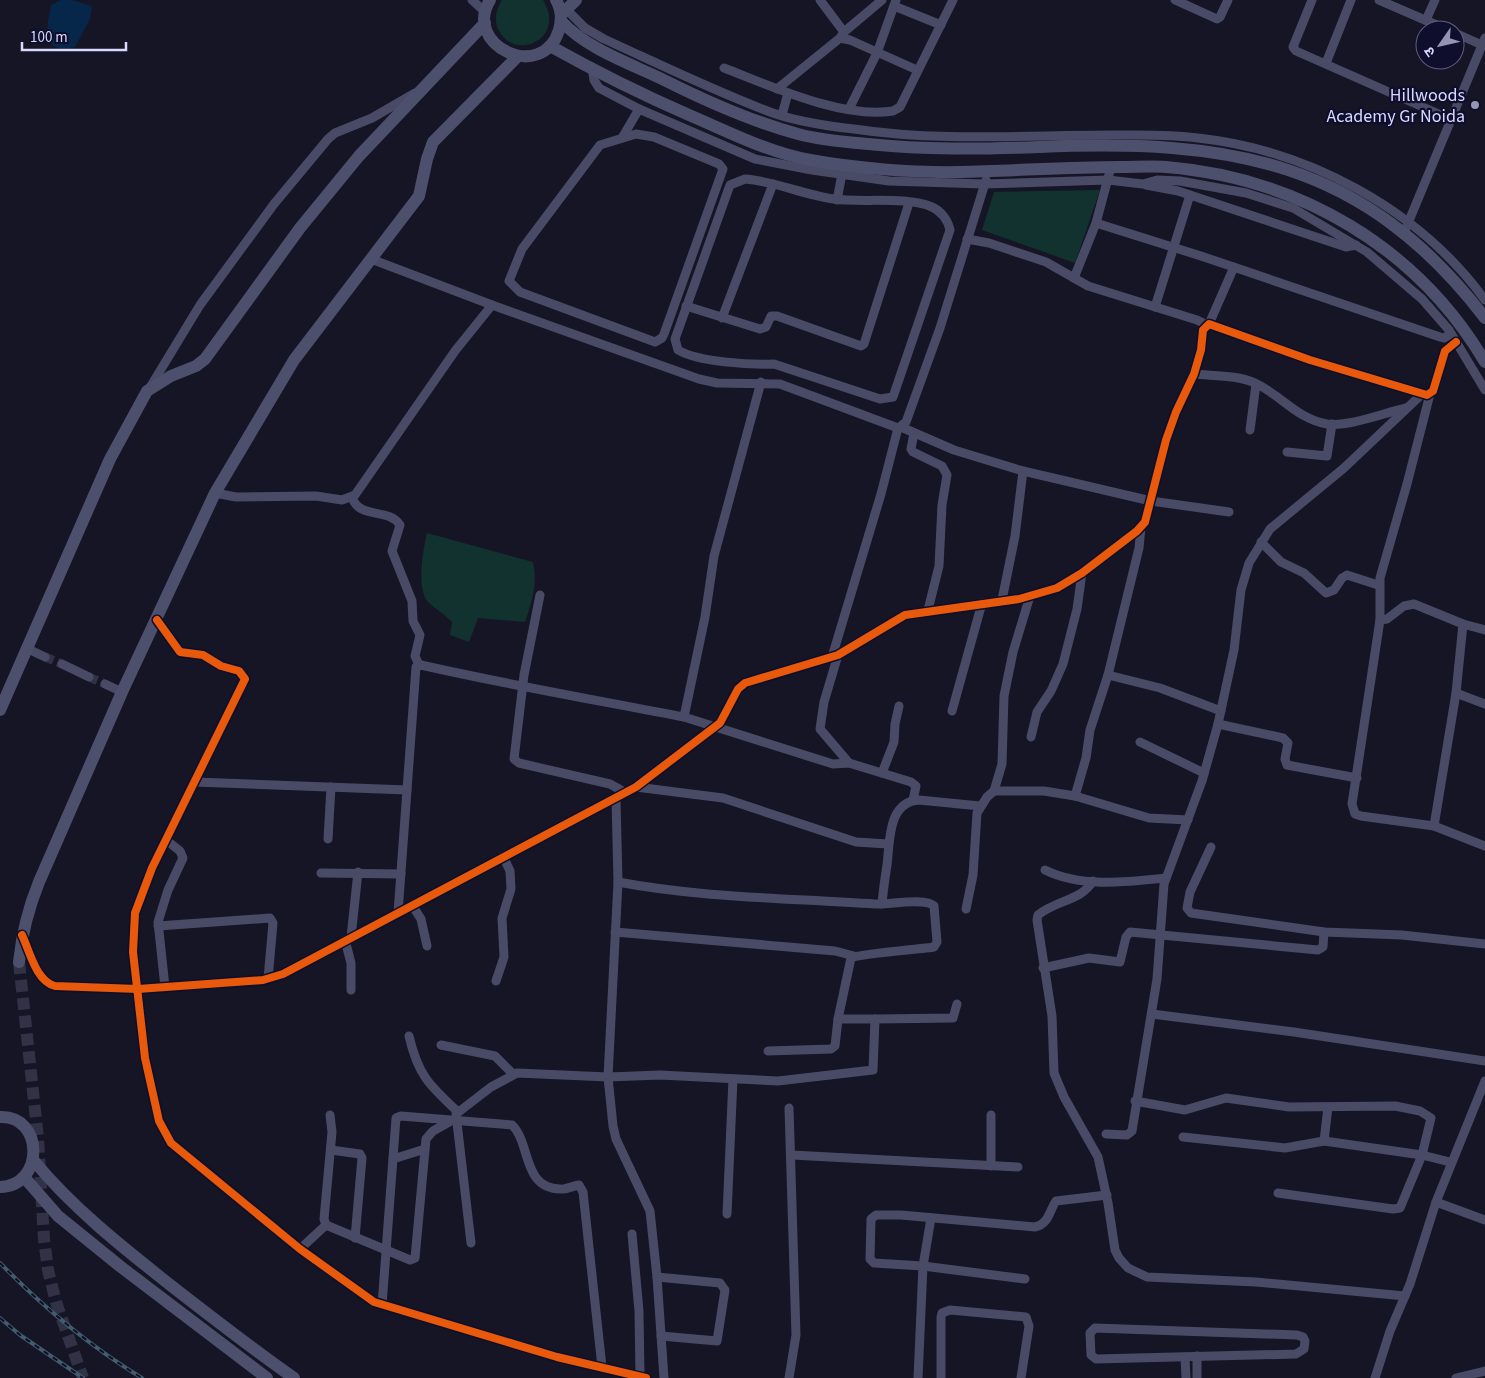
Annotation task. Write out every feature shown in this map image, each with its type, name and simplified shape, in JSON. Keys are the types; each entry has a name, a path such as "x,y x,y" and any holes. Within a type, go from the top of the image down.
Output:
{"street":[{"path":"472,0 485,17 491,40 504,52 518,56 530,56 550,46 556,38 563,15 576,0"},
{"path":"147,391 171,376 196,366 205,359 300,228 359,156 420,91 485,17 490,0"},
{"path":"556,0 570,30 589,43 682,88 798,134 857,143 935,149 1082,145 1192,150 1225,153 1329,181"},
{"path":"820,0 842,35 877,53 917,70"},
{"path":"777,89 882,0"},
{"path":"724,68 788,93 849,109 888,112 897,110 953,0"},
{"path":"1175,0 1217,19 1220,17 1228,0"},
{"path":"1312,0 1293,47 1296,51 1450,119"},
{"path":"1326,63 1352,0"},
{"path":"1379,0 1426,20 1435,0"},
{"path":"849,109 877,53 895,3 941,25"},
{"path":"563,15 589,31 782,116 853,129 945,138 1050,134 1197,138 1280,156 1329,181 1406,228 1458,268 1485,300"},
{"path":"1406,228 1483,42 1465,36"},
{"path":"550,46 648,96 732,135 786,155 812,160 958,172 1166,167 1293,208 1372,256 1422,299 1451,334 1485,390"},
{"path":"20,962 22,935 28,909 39,882 122,692 215,493 294,360 419,196 427,159 433,142 518,56"},
{"path":"592,67 594,80 599,88 639,109 755,159 889,181 984,184 1108,180 1143,184 1178,191 1346,246 1356,245"},
{"path":"682,88 688,76"},
{"path":"0,710 110,459 147,391 200,305 274,204 328,138 335,133 372,118 420,91"},
{"path":"782,116 788,93"},
{"path":"622,138 636,134 646,134 719,164 723,169 664,334 656,342 520,292 509,281 522,249 600,145 622,138 639,109"},
{"path":"1178,191 1192,150"},
{"path":"1074,278 1096,223 1111,167"},
{"path":"849,763 820,729 824,702 835,656 899,428 906,422 937,336 988,170"},
{"path":"837,200 842,174"},
{"path":"1143,184 1185,174 1248,182 1280,192 1344,220 1366,233 1423,281 1451,312 1485,362"},
{"path":"745,179 773,184 790,190 837,200 874,199 928,205 937,209 948,221 950,230 895,393 889,399 880,399 774,364 709,360 682,353 675,346 674,338 730,185 745,179"},
{"path":"722,318 773,184"},
{"path":"1155,307 1190,195"},
{"path":"686,306 760,329 766,327 772,316 777,316 861,346 864,344 909,203"},
{"path":"1096,223 1234,267 1440,337 1444,338 1451,334"},
{"path":"1406,228 1485,318"},
{"path":"967,240 989,243 1046,262 1088,286 1197,320 1310,360 1426,394"},
{"path":"371,259 492,305 708,382 780,384 954,450 1022,471 1151,502 1229,512"},
{"path":"1075,796 1086,758 1090,730 1108,675 1139,548 1141,527 1151,502 1173,419 1194,374 1201,350 1202,334 1208,325 1234,267"},
{"path":"215,493 236,497 316,496 342,500 352,496 455,350 492,305"},
{"path":"1106,1134 1130,1134 1152,1014 1160,952 1166,878 1204,773 1218,724 1234,650 1242,585 1249,563 1270,529 1344,468 1409,407 1433,391 1445,351 1456,342"},
{"path":"1194,374 1256,384 1292,410 1316,421 1332,424 1409,407"},
{"path":"684,717 705,617 714,556 761,382"},
{"path":"1250,430 1256,384"},
{"path":"1426,394 1428,410 1378,586 1380,620 1352,804 1356,814 1434,826 1485,846"},
{"path":"1286,452 1327,456 1332,424"},
{"path":"914,434 911,449 913,452 942,466 947,475 942,505 939,566 928,610"},
{"path":"1002,600 1015,536 1022,471"},
{"path":"352,496 354,504 361,510 386,515 400,525 392,551 412,601 413,621 420,635 415,656 419,665"},
{"path":"22,935 41,978 47,984 138,989 268,979 283,974 503,856 616,800 716,727 724,718 741,686 835,656 901,617 928,610 1030,596 1061,586 1082,573 1141,527"},
{"path":"1261,542 1281,562 1304,573 1326,593 1334,590 1342,578 1347,575 1378,586"},
{"path":"1031,736 1038,712 1051,692 1063,664 1073,627 1082,573"},
{"path":"540,596 523,686 514,755 516,761 610,784 626,793"},
{"path":"966,909 973,875 976,817 980,806 994,791 1002,764 1004,696 1013,652 1030,596"},
{"path":"952,711 982,603"},
{"path":"1380,620 1387,620 1404,606 1414,604 1463,624 1485,630"},
{"path":"157,620 180,652 203,656 221,666 239,671 244,679 166,840 135,913 132,946 147,1067 160,1121 171,1143 300,1249 368,1299 382,1305 448,1323 557,1357 637,1377 639,1311 632,1234"},
{"path":"1434,826 1456,693 1463,624"},
{"path":"26,648 45,657"},
{"path":"62,664 89,677"},
{"path":"419,665 551,693 684,717 833,764 849,763 914,784 916,789 913,800"},
{"path":"398,913 416,669 419,665"},
{"path":"1108,675 1160,688 1190,701 1221,711"},
{"path":"105,684 122,692"},
{"path":"1456,693 1485,704"},
{"path":"882,773 894,742 899,706"},
{"path":"1218,724 1284,738 1288,743 1287,765 1357,778"},
{"path":"1140,742 1204,773"},
{"path":"195,782 407,790"},
{"path":"328,840 331,787"},
{"path":"636,787 723,798 856,842 888,844"},
{"path":"994,791 1044,791 1075,796 1149,818 1188,820"},
{"path":"616,800 618,882 608,1077 616,1139 650,1211 664,1378"},
{"path":"882,904 888,844 892,824 899,809 913,800 980,806"},
{"path":"165,987 158,926 168,890 183,858 180,851 166,840"},
{"path":"1211,847 1190,892 1187,905 1191,913 1324,932 1402,935 1485,944"},
{"path":"496,981 504,957 502,918 511,888 510,871 503,856"},
{"path":"1045,870 1060,878 1093,881 1166,878"},
{"path":"351,990 351,963 348,938 358,872"},
{"path":"321,873 401,874"},
{"path":"1093,881 1084,893 1053,904 1038,915 1036,920 1052,1016 1054,1073 1064,1096 1098,1157 1107,1194 1115,1250 1119,1258 1128,1268 1147,1277 1256,1282 1405,1296"},
{"path":"615,932 835,951 854,956 936,945 936,916 932,903 927,901 882,904 698,893 618,882"},
{"path":"412,905 421,919 427,946"},
{"path":"158,926 270,918 273,923 268,979"},
{"path":"1043,968 1090,958 1118,963 1121,960 1126,937 1130,932 1318,950 1323,947 1324,932"},
{"path":"768,1051 834,1048 838,1018 854,956"},
{"path":"838,1018 953,1018 957,1004"},
{"path":"1152,1014 1313,1034 1485,1061"},
{"path":"471,1243 454,1121 458,1112 513,1074 608,1077 660,1075 778,1081 873,1070 875,1019"},
{"path":"409,1036 416,1064 432,1088 458,1112"},
{"path":"440,1045 495,1056 513,1074"},
{"path":"727,1214 733,1079"},
{"path":"1375,1378 1450,1162 1485,1081"},
{"path":"1135,1101 1186,1110 1226,1098 1289,1107 1402,1106 1429,1115 1432,1123 1422,1156 1402,1204 1397,1209 1278,1193"},
{"path":"1324,1141 1328,1107"},
{"path":"789,1108 792,1155 796,1335 789,1378"},
{"path":"330,1115 331,1150 324,1219 326,1225 410,1260 415,1258 426,1139 430,1134 454,1121"},
{"path":"991,1115 991,1166"},
{"path":"0,1117 16,1120 25,1128 32,1138 35,1149 34,1161 24,1177 14,1184 0,1187"},
{"path":"382,1305 395,1122 398,1117 512,1125 517,1132 537,1179 559,1190 575,1186 581,1188 588,1228 602,1367"},
{"path":"1183,1137 1285,1148 1324,1141 1450,1162"},
{"path":"393,1159 425,1149"},
{"path":"331,1150 360,1154 362,1158 354,1238"},
{"path":"792,1155 1018,1167"},
{"path":"34,1161 70,1202 133,1256 248,1347 294,1378"},
{"path":"24,1177 58,1216 121,1267 266,1378"},
{"path":"1025,1279 872,1261 870,1222 873,1217 885,1214 1035,1227 1042,1225 1048,1218 1056,1201 1107,1194"},
{"path":"1436,1202 1485,1220"},
{"path":"918,1378 923,1266 931,1218"},
{"path":"300,1249 326,1225"},
{"path":"657,1277 720,1283 725,1290 717,1341 661,1336"},
{"path":"941,1378 941,1317 942,1313 950,1310 1026,1317 1029,1326 1022,1378"},
{"path":"1095,1328 1204,1331 1297,1335 1304,1337 1306,1341 1304,1349 1296,1354 1185,1356 1094,1359 1091,1355 1090,1333 1095,1328"},
{"path":"1185,1356 1186,1378"},
{"path":"1196,1356 1197,1378"},
{"path":"1456,1378 1485,1371"}],"green space":[{"path":"502,0 543,0 549,13 548,25 544,35 536,42 526,45 516,44 506,39 498,29 496,22 497,10"},
{"path":"1100,190 1075,263 982,230 994,192"},
{"path":"427,533 533,562 535,585 525,622 478,618 469,642 450,635 452,622 427,601 423,593 421,576"}],"water":[{"path":"61,0 72,0 92,6 90,19 75,47 56,47 48,37 47,30 51,5"}],"tunnel":[{"path":"45,657 62,664"},
{"path":"89,677 105,684"},
{"path":"19,962 38,1138 44,1239 48,1270 56,1302 83,1378"}],"railway":[{"path":"0,1263 68,1325 104,1353 142,1378"},
{"path":"0,1318 20,1335 83,1378"}],"cycle path":[{"path":"22,935 38,972 48,983 55,986 138,989 263,980 283,974 636,787 720,723 738,689 745,683 838,655 905,615 1019,599 1057,588 1082,573 1137,531 1145,522 1166,440 1176,412 1194,374 1201,350 1203,330 1209,324 1310,360 1427,395 1433,391 1445,351 1456,342"},
{"path":"157,620 180,652 203,655 221,666 239,671 245,679 152,868 135,913 133,952 145,1058 159,1121 171,1143 300,1249 374,1302 557,1357 646,1378"}],"place":[{"name":"Hillwoods Academy Gr Noida","path":"1475,105"}]}
